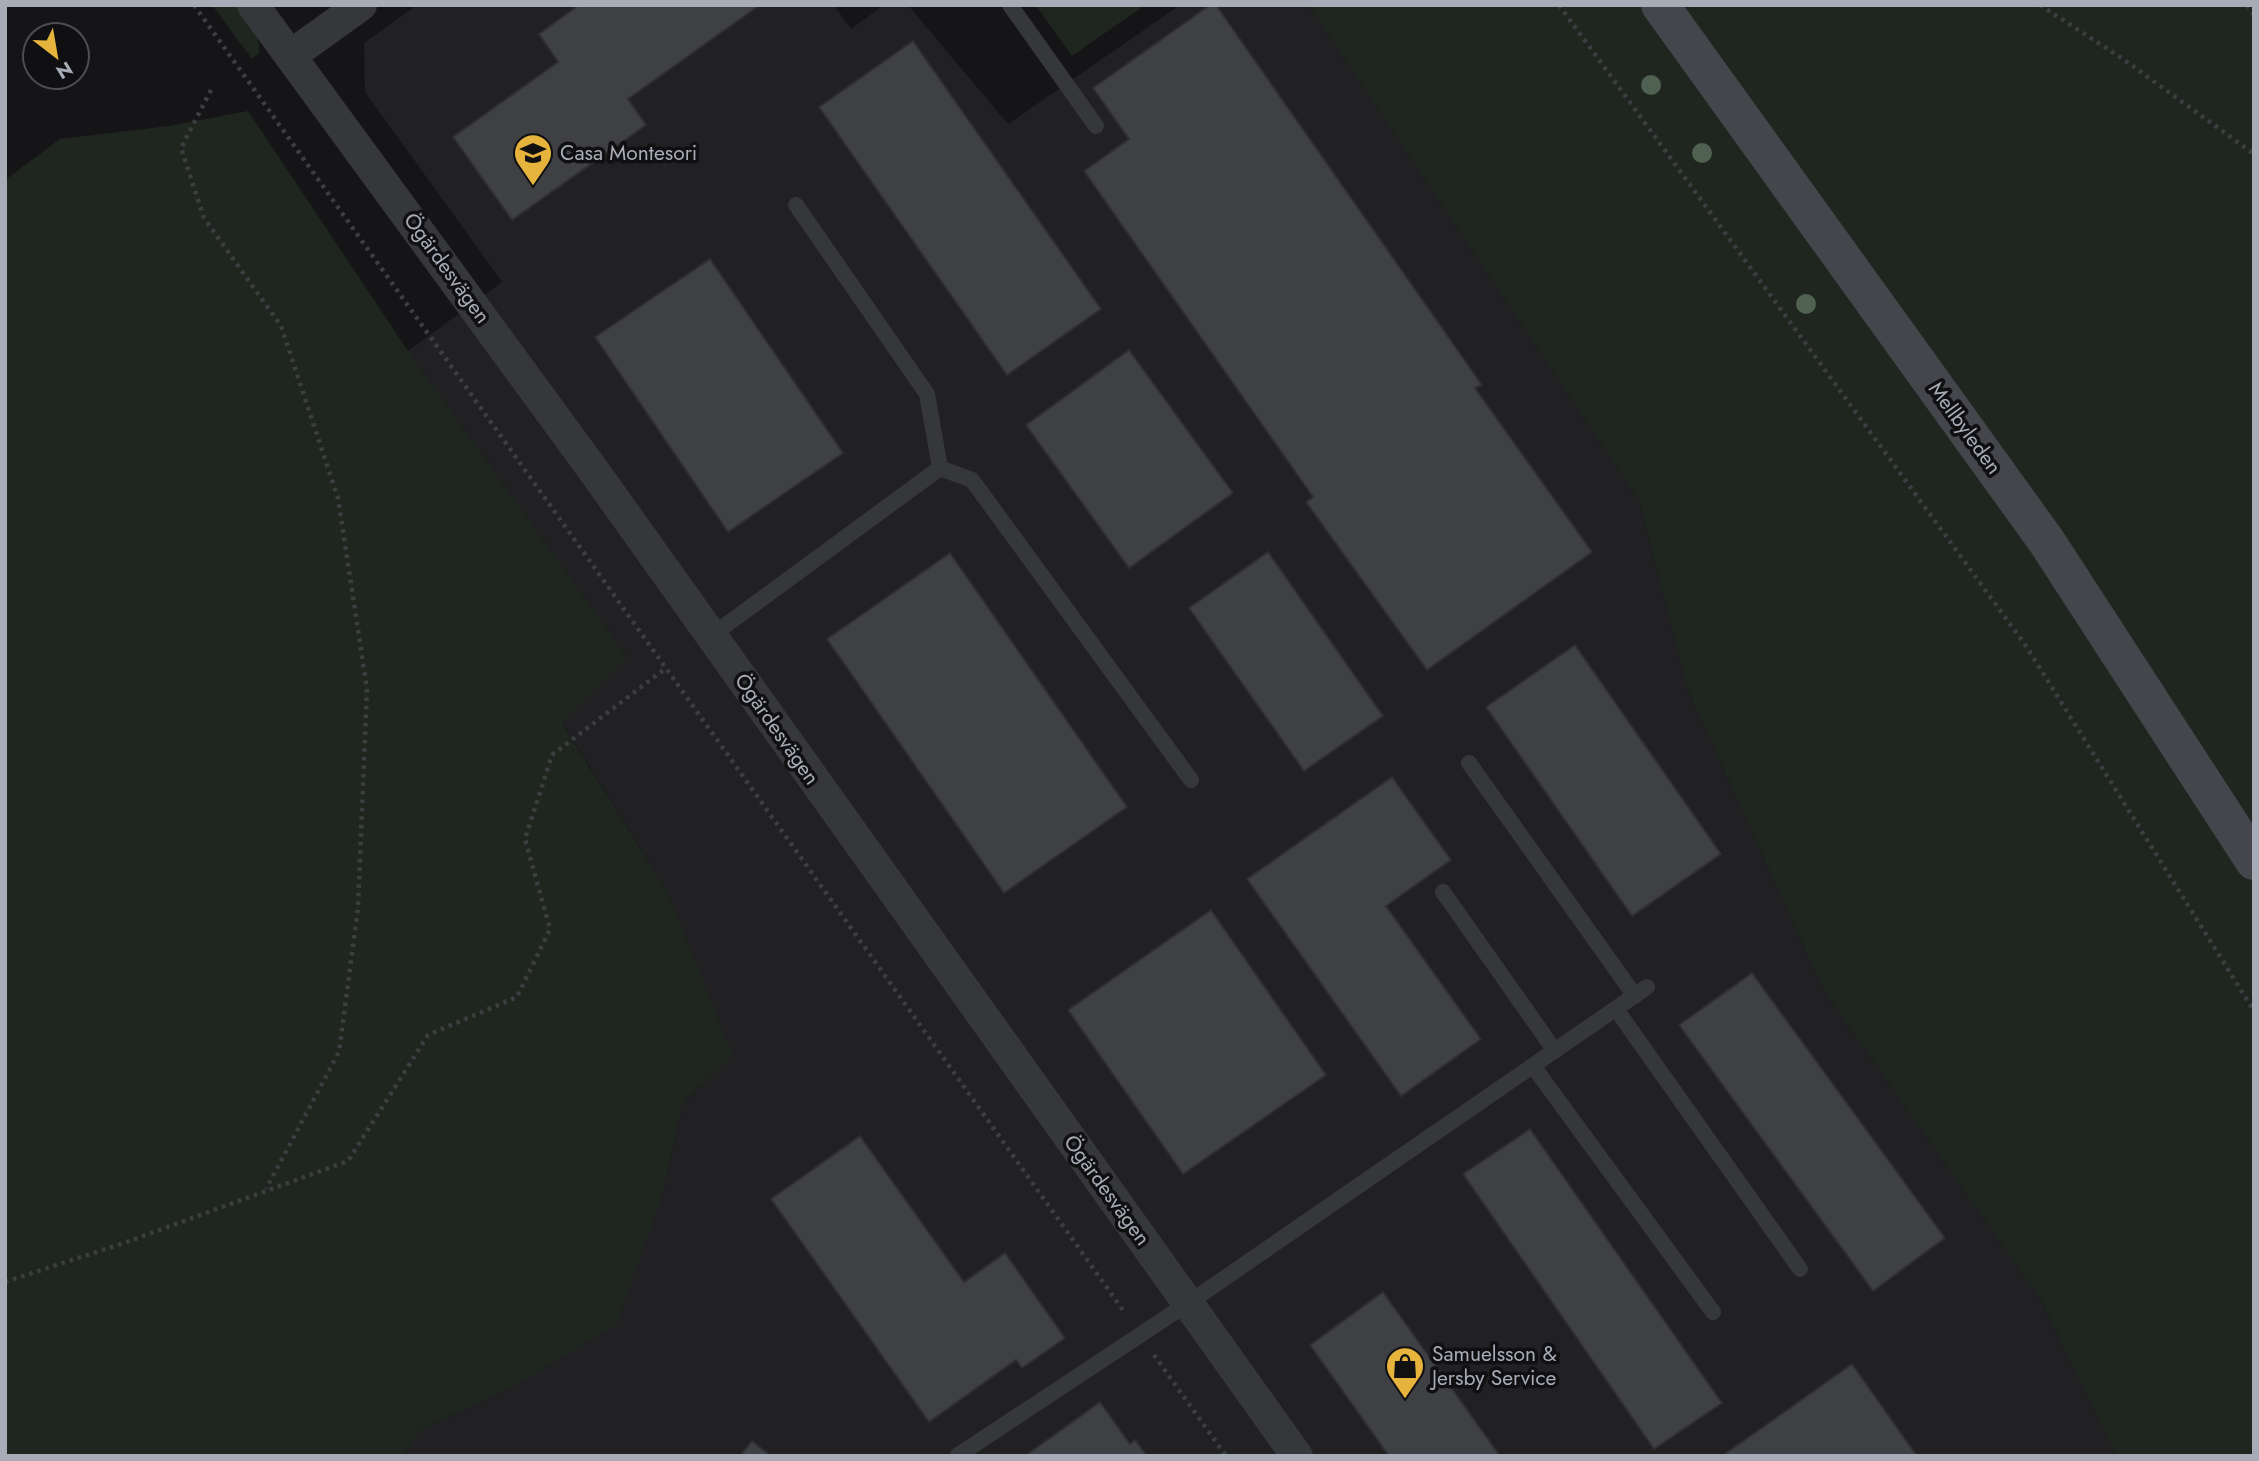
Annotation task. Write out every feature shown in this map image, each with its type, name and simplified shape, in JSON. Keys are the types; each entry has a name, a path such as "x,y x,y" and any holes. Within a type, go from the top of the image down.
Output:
{"main road":[{"name":"Mellbyleden","path":"1660,5 2047,542 2254,861"}],"street":[{"name":"Ögärdesvägen","path":"253,5 479,312 1297,1456"},
{"path":"290,55 361,5"}],"lane":[{"path":"1010,5 1096,125"},
{"path":"796,205 927,394 940,468"},
{"path":"711,636 940,468"},
{"path":"940,468 972,480 1191,780"},
{"path":"957,1456 1187,1304 1641,992 1469,762"},
{"path":"1443,892 1555,1051"},
{"path":"1616,1009 1800,1269"},
{"path":"1533,1066 1713,1312"}],"path":[{"path":"194,5 1226,1456"},
{"path":"1559,5 2026,646 2254,1011"},
{"path":"2040,5 2123,59 2254,154"},
{"path":"2247,5 2254,15"},
{"path":"211,90 181,148 204,218 281,326 338,498 367,690 358,908 340,1052 266,1189"},
{"path":"5,1282 124,1243 348,1161 428,1035 517,997 550,929 524,839 552,755 666,668"}],"shaded area":[{"path":"212,5 237,5 253,27 258,40 259,53 252,59"},
{"path":"417,5 834,5 851,29 884,5 908,5 1008,124 1180,5 1309,5 1640,502 1687,688 1824,991 2041,1300 2116,1456 402,1456 424,1428 513,1387 663,1192 683,1102 732,1056 669,895 562,722 627,657 408,351 502,282 365,92 364,43"},
{"path":"1036,5 1145,5 1072,56"},
{"path":"1309,5 2254,5 2254,1456 2116,1456 2041,1300 1824,991 1687,688 1640,502"},
{"path":"248,111 408,351 627,657 562,723 669,895 733,1056 683,1102 663,1192 617,1324 513,1387 424,1428 402,1456 5,1456 5,180 60,139 169,126"}],"building":[{"path":"579,5 760,5 628,99 646,125 512,220 453,137 558,62 539,34"},
{"path":"1210,5 1216,5 1482,385 1475,388 1592,552 1427,670 1306,502 1313,497 1084,171 1129,139 1093,88"},
{"path":"913,41 1101,309 1007,375 819,107"},
{"path":"710,259 843,453 728,532 595,337"},
{"path":"1129,350 1233,493 1129,568 1026,425"},
{"path":"1268,552 1383,716 1304,771 1189,608"},
{"path":"950,553 1127,807 1004,893 827,639"},
{"path":"1575,645 1721,854 1632,916 1486,707"},
{"path":"1392,777 1451,860 1386,906 1481,1039 1401,1096 1247,879"},
{"path":"1211,910 1326,1075 1183,1174 1068,1010"},
{"path":"1752,973 1945,1238 1873,1291 1679,1025"},
{"path":"1530,1129 1722,1403 1654,1449 1463,1174"},
{"path":"860,1136 964,1282 1005,1253 1065,1338 1022,1368 1016,1360 929,1422 771,1199"},
{"name":"Samuelsson & Jersby Service","path":"1383,1292 1500,1456 1389,1456 1310,1345"},
{"path":"1852,1364 1917,1456 1722,1456"},
{"path":"1100,1402 1130,1444 1135,1440 1147,1456 1025,1456"},
{"path":"752,1441 771,1456 740,1456"}],"place":[{"name":"Casa Montesori","path":"533,187"},
{"name":"Samuelsson & Jersby Service","path":"1405,1400"}]}
